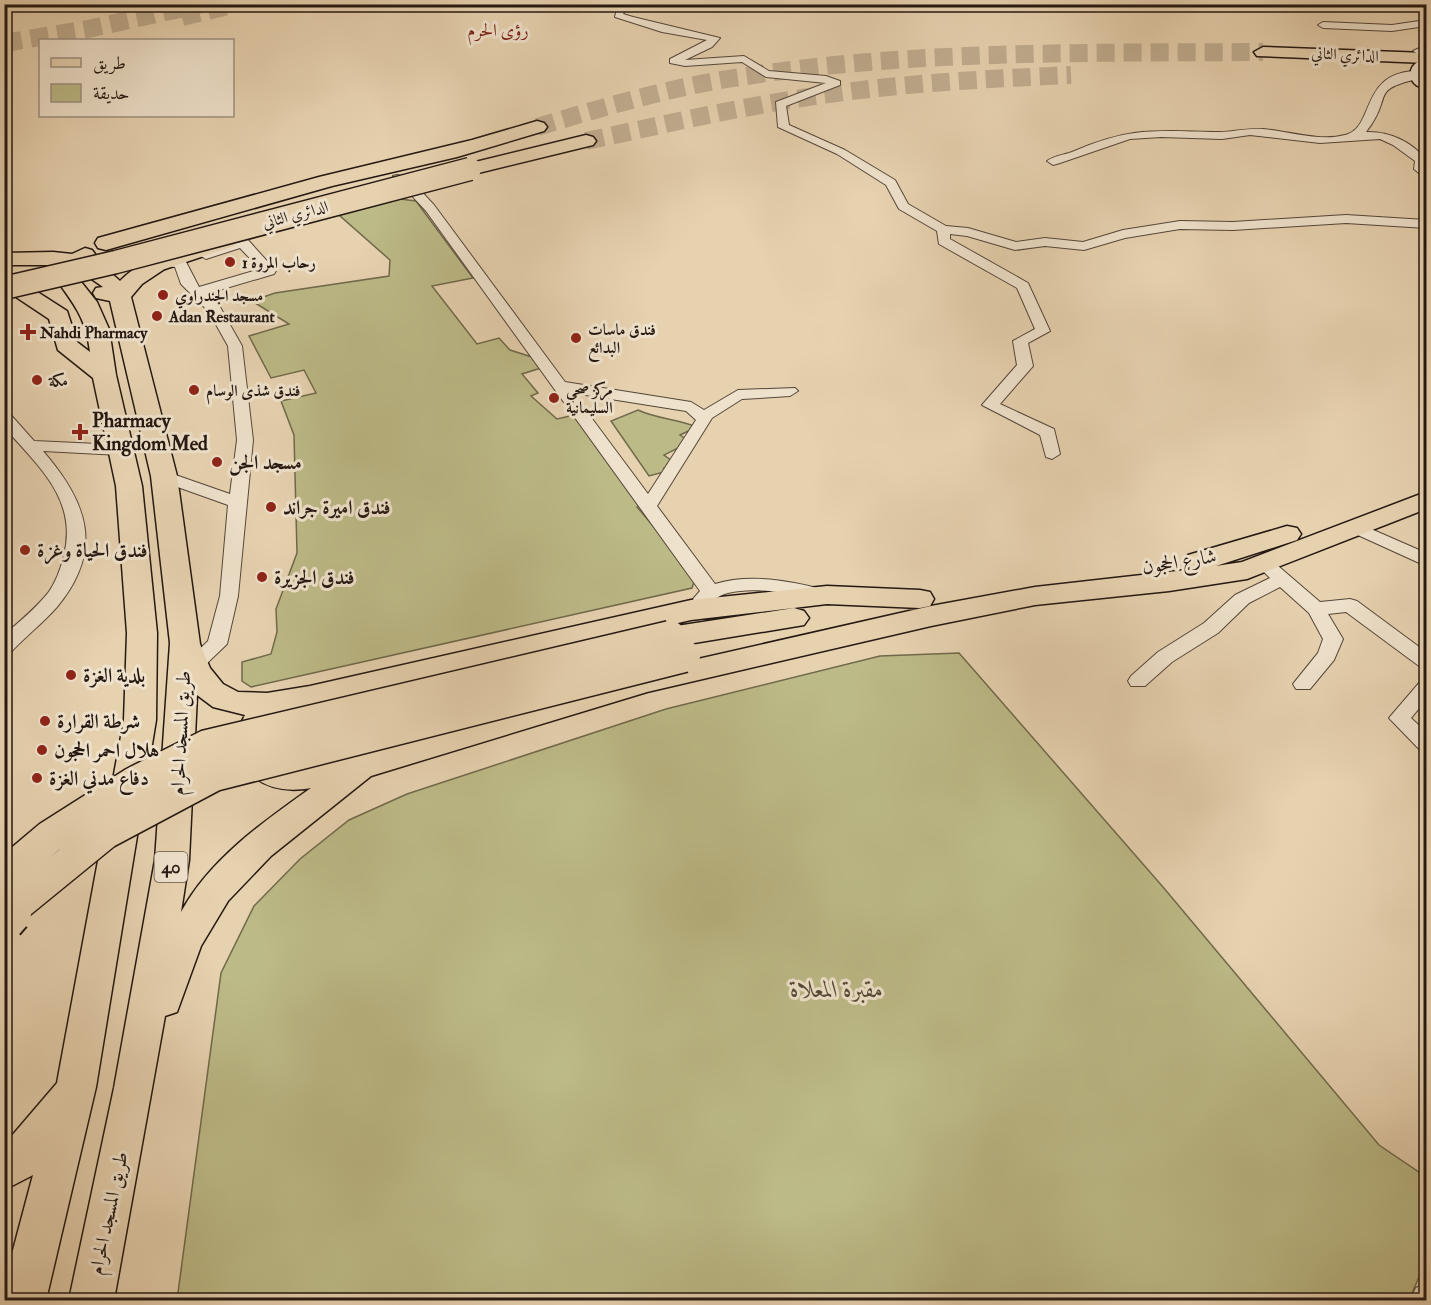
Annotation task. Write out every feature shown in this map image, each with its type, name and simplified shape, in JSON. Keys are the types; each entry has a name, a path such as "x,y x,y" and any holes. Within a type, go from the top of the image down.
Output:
{"highway":[{"name":"الدائري الثاني","path":"1263,52 1299,52 1391,70"},
{"path":"1299,52 1425,60"},
{"name":"الدائري الثاني","path":"1290,71 1425,60"},
{"path":"1313,70 1391,70 1425,60"},
{"path":"106,243 144,241 206,216 537,127"},
{"path":"172,263 238,236 586,141"},
{"name":"الدائري الثاني","path":"4,278 189,232 406,164"},
{"name":"الدائري الثاني","path":"4,288 116,262 472,171"}],"main road":[{"path":"144,241 149,258 172,263"},
{"path":"49,257 106,243"},
{"path":"76,262 106,243"},
{"name":"طريق المسجد الحرام","path":"4,259 49,257 89,264 107,276 121,296 164,476 190,653 172,860 134,1088 91,1300"},
{"name":"طريق المسجد الحرام","path":"23,1300 76,1087 140,720 142,633 129,486 104,375 98,328 86,302 67,279 68,269 76,262"},
{"path":"86,302 98,293 112,293 121,296 126,286 135,278 172,263"},
{"path":"4,278 59,316 66,345 104,375"},
{"name":"شارع الحجون","path":"926,608 1074,572 1149,568 1212,558 1314,525 1426,481"},
{"name":"شارع الحجون","path":"926,608 1169,582 1236,572 1273,571 1354,527 1426,500"},
{"path":"190,653 202,682 220,697 234,703 264,705 310,697 700,600 827,595 926,608"},
{"path":"310,697 258,720 245,748 267,772 293,779 362,767 645,682 926,608"},
{"path":"4,876 49,837 134,783 207,746 677,646 926,608"},
{"path":"4,921 18,904 105,833 214,775 677,646"},
{"path":"134,1088 183,943 217,887 266,839 362,767"},
{"path":"4,1170 23,1157 76,1087"}],"street":[{"path":"623,4 618,15 689,36 715,38 708,45 674,61 685,63 744,59 766,74 826,79 836,83 780,104 784,127 841,152 891,183 903,206 943,229 968,232 1015,246 1046,242"},
{"path":"1323,25 1392,28 1426,23"},
{"path":"1353,137 1368,121 1391,70"},
{"path":"1053,161 1071,158 1101,143 1151,133 1222,136 1230,132 1336,140 1375,132 1407,148 1421,160 1420,169 1426,175"},
{"path":"144,241 392,178 405,181 430,208 648,507 700,600"},
{"path":"990,224 1046,242 1084,246 1123,234 1180,225 1233,226 1346,219 1426,224"},
{"path":"943,229 944,241 1023,286 1027,292 1043,331 1020,341 1025,366 990,405 1047,432 1052,454"},
{"path":"190,653 217,644 229,596 244,440 236,346 215,309 196,292 188,284 172,263 243,243 269,272 196,292"},
{"path":"559,386 691,407 703,417"},
{"path":"703,417 738,395 790,391"},
{"path":"648,507 705,418 703,417"},
{"path":"4,647 12,633 40,613 62,587 75,554 77,518 58,483 31,446 6,420"},
{"path":"31,446 120,450"},
{"path":"164,476 237,502"},
{"path":"1354,527 1426,560"},
{"path":"1138,681 1165,657 1211,628 1273,571 1316,609 1333,639 1327,655 1304,684"},
{"path":"1316,609 1350,604 1426,661"},
{"path":"1426,688 1399,718 1426,744"}],"green space":[{"path":"400,199 416,201 473,278 432,286 477,344 499,338 510,350 535,358 541,368 522,374 538,393 531,396 557,419 578,414 647,503 637,507 696,576 692,588 251,687 242,681 242,662 271,654 277,632 276,609 297,553 294,435 281,401 316,393 304,370 271,378 249,336 289,324 252,301 275,293 389,276 390,260 339,215"},
{"path":"638,410 697,427 680,435 690,442 664,455 675,463 664,468 664,472 649,476 611,421"},
{"name":"مقبرة المعلاة","path":"959,653 1163,887 1379,1145 1426,1177 1426,1261 1409,1300 177,1300 221,973 254,906 300,859 349,820 407,794 666,709 880,656"}],"tunnel":[{"path":"4,43 88,29 202,4"},
{"path":"182,17 236,4"},
{"path":"537,127 689,86 805,68 936,57 1263,52"},
{"path":"586,141 748,107 835,93 936,83 1071,75"}],"place":[{"name":"رحاب المروة 1","path":"230,262"},
{"name":"مسجد الجندراوي","path":"163,295"},
{"name":"Adan Restaurant","path":"157,316"},
{"name":"Nahdi Pharmacy","path":"28,332"},
{"name":"فندق ماسات البدائع","path":"576,338"},
{"name":"مكة","path":"37,380"},
{"name":"فندق شذى الوسام","path":"194,390"},
{"name":"مركز صحي السليمانية","path":"554,398"},
{"name":"Pharmacy Kingdom Med","path":"80,432"},
{"name":"مسجد الجن","path":"217,462"},
{"name":"فندق اميرة جراند","path":"271,507"},
{"name":"فندق الحياة وغزة","path":"25,550"},
{"name":"فندق الجزيرة","path":"262,577"},
{"name":"بلدية الغزة","path":"71,675"},
{"name":"شرطة القرارة","path":"45,721"},
{"name":"هلال احمر الحجون","path":"42,750"},
{"name":"دفاع مدني الغزة","path":"37,778"}],"district":[{"name":"رؤى الحرم","path":"498,30"}]}
